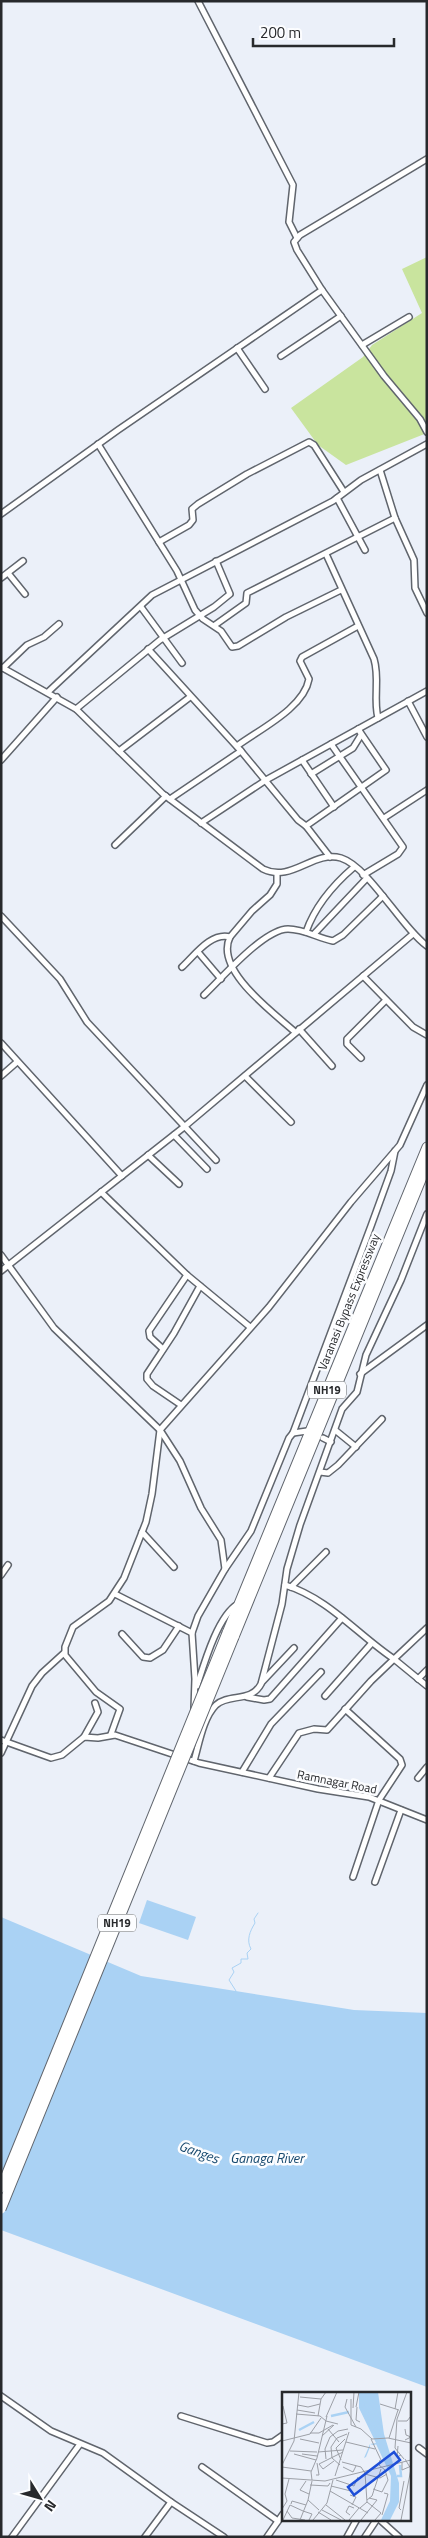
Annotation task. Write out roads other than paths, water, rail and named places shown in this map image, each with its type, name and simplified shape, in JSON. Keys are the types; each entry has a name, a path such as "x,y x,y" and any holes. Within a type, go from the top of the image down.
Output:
{"highway":[{"name":"Varanasi Bypass Expressway","path":"230,1635 345,1356 427,1147"},
{"name":"Varanasi Bypass Expressway","path":"230,1635 240,1602 427,1165"},
{"name":"NH19","path":"1,2188 230,1635"},
{"name":"NH19","path":"1,2209 230,1635"}],"street":[{"path":"198,1 293,185 289,222 297,238"},
{"path":"427,159 297,238 294,242 322,290 384,376 420,419 427,432"},
{"path":"1,514 98,444 322,290"},
{"path":"281,356 341,316"},
{"path":"362,345 408,317"},
{"path":"237,348 265,390"},
{"path":"159,542 189,525 193,520 192,509 198,504 247,474 310,442 314,445 344,492"},
{"path":"98,444 181,579 199,616 215,625 230,644 236,647 286,618 341,590"},
{"path":"48,692 152,595 337,498 380,470 427,444"},
{"path":"380,470 396,518 414,560 415,588 427,613"},
{"path":"337,498 365,550"},
{"path":"215,625 246,603 247,593 396,518"},
{"path":"326,554 377,669 374,695 378,718"},
{"path":"1,578 23,561"},
{"path":"76,709 148,649 230,594 216,561"},
{"path":"8,573 25,594"},
{"path":"141,607 162,639 182,663"},
{"path":"59,624 44,637 26,645 2,667 76,709 168,798 263,869 277,874 294,871 330,857 343,859 383,896 413,934 427,946"},
{"path":"237,746 290,708 304,694 308,679 300,661 302,657 358,626"},
{"path":"148,649 190,697 237,746 298,820 306,826 330,857"},
{"path":"201,823 266,780 331,744 360,732 378,718 427,691"},
{"path":"1,760 56,697"},
{"path":"119,751 190,697"},
{"path":"408,701 427,737"},
{"path":"311,774 353,748 360,732"},
{"path":"306,826 363,788 382,774 386,768 360,732"},
{"path":"314,934 364,877 403,849 384,818 331,744"},
{"path":"115,844 168,798 241,751"},
{"path":"302,760 334,808"},
{"path":"384,818 427,790"},
{"path":"306,932 320,904 337,883 354,868"},
{"path":"277,874 276,884 270,895 252,911 230,937 228,947 232,968 246,986 297,1030 332,1066"},
{"path":"204,995 270,934 288,929 314,934 333,941 383,896"},
{"path":"1,916 60,979 87,1022 216,1160"},
{"path":"1,1270 184,1127 413,934"},
{"path":"182,967 217,936 230,937"},
{"path":"198,952 221,979"},
{"path":"363,976 413,1027 427,1035"},
{"path":"361,1058 347,1044 347,1040 386,1000"},
{"path":"1,1043 122,1176"},
{"path":"1,1076 17,1062"},
{"path":"245,1076 292,1122"},
{"path":"1,1753 4,1741 37,1679 64,1653 73,1627 91,1615 115,1594 124,1578 142,1532 152,1494 160,1430 304,1264 351,1202 396,1150 407,1132 420,1096 427,1085"},
{"path":"174,1135 207,1170"},
{"path":"192,1760 195,1691 192,1633 198,1616 225,1569 252,1530 285,1445 293,1433 371,1226 391,1171 396,1150"},
{"path":"148,1155 179,1184"},
{"path":"101,1192 200,1286 250,1327"},
{"path":"262,1682 288,1586 287,1569 342,1409 357,1392 360,1375 427,1214"},
{"path":"1,1255 54,1328 160,1430 180,1461 201,1508 222,1540 225,1569"},
{"path":"163,1349 150,1337 149,1331 188,1275"},
{"path":"181,1405 152,1386 147,1379 147,1374 200,1286"},
{"path":"360,1375 427,1325"},
{"path":"320,1472 331,1471 382,1419"},
{"path":"335,1430 356,1447"},
{"path":"293,1433 307,1431"},
{"path":"323,1438 331,1442"},
{"path":"142,1532 174,1567"},
{"path":"288,1586 326,1552"},
{"path":"1,1575 8,1565"},
{"path":"288,1586 298,1589 342,1618 371,1644 394,1659 427,1686"},
{"path":"115,1594 192,1633"},
{"path":"195,1691 220,1627 230,1609 240,1602"},
{"path":"246,1697 264,1700 270,1698 342,1618"},
{"path":"122,1634 142,1657 150,1658 163,1650 179,1626"},
{"path":"269,1778 299,1733 314,1729 326,1730 394,1659 427,1628"},
{"path":"325,1696 371,1644"},
{"path":"192,1760 206,1722 216,1705 254,1693 294,1648"},
{"path":"64,1653 96,1692 120,1709 111,1734 98,1738 84,1738"},
{"path":"418,1679 427,1670"},
{"path":"242,1772 271,1724 321,1672"},
{"path":"4,1741 51,1758 62,1754 84,1738 98,1712 94,1704"},
{"path":"345,1709 402,1762 379,1800 353,1877"},
{"name":"Ramnagar Road","path":"111,1734 192,1760 379,1800 427,1820"},
{"path":"418,1778 427,1767"},
{"path":"375,1882 401,1810"},
{"path":"1,2396 51,2431 103,2453 224,2537"},
{"path":"181,2416 267,2443 273,2442 282,2436"},
{"path":"12,2537 80,2444"},
{"path":"419,2448 427,2454"},
{"path":"202,2467 278,2521"},
{"path":"145,2537 171,2502"},
{"path":"267,2537 282,2515"},
{"path":"347,2537 356,2520"},
{"path":"365,2537 377,2520"},
{"path":"379,2520 399,2537"}],"water":[{"path":"147,1900 196,1917 188,1940 139,1923"},
{"name":"Ganaga River","path":"1,1917 141,1976 354,2010 427,2013 427,2387 1,2230"}],"waterway":[{"path":"236,1991 229,1980 234,1972 232,1968 241,1963 241,1959 248,1959 247,1953 251,1949 249,1936 255,1923 254,1919 258,1913"}],"water label":[{"name":"Ganges","path":"199,2152"}]}
